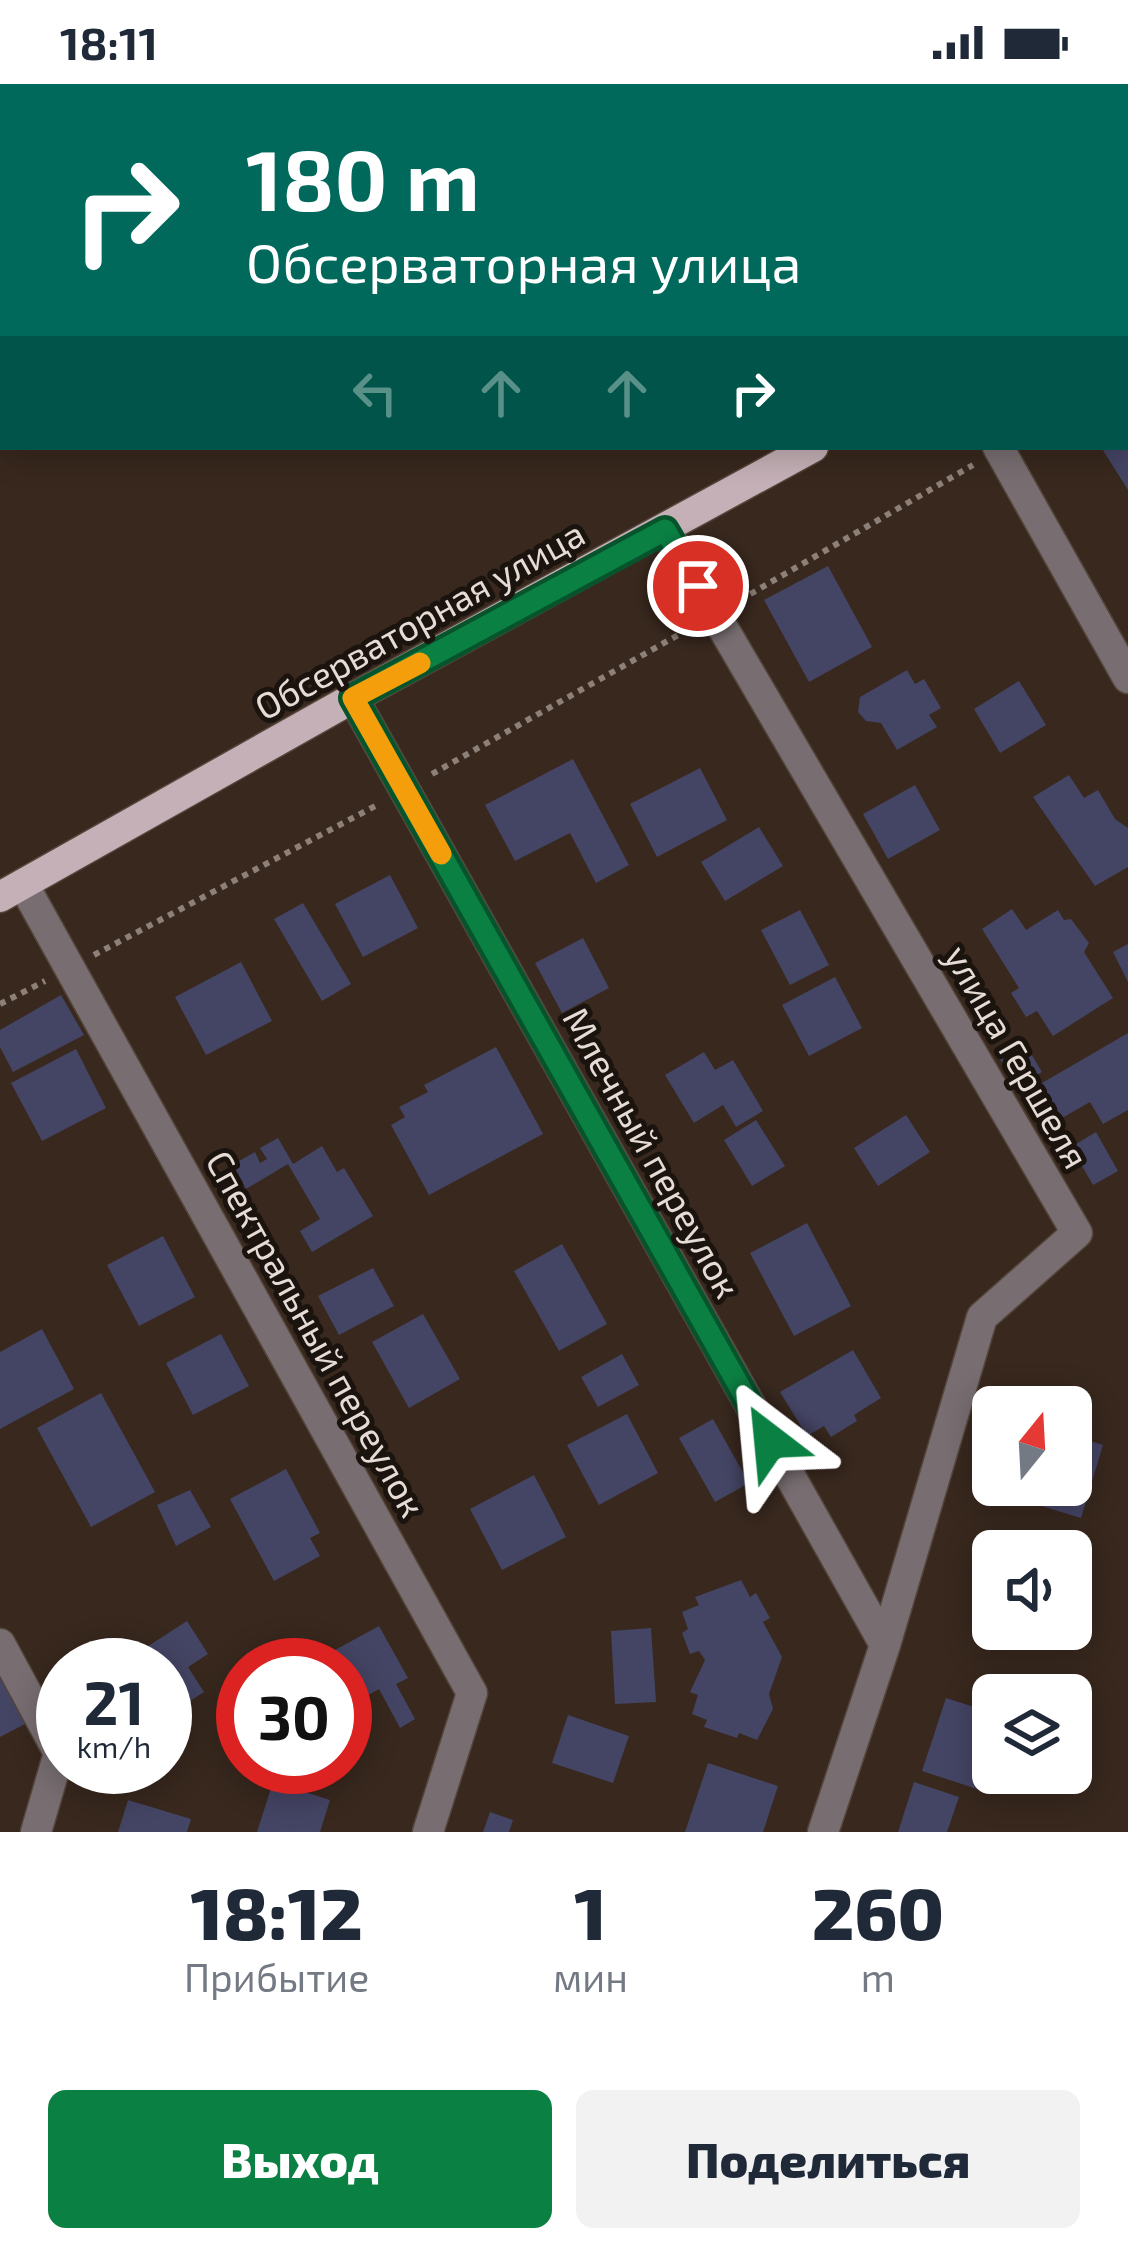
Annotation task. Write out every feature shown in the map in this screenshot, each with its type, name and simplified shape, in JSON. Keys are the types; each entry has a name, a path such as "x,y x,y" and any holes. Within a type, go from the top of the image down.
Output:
{"main road":[{"name":"Обсерваторная улица","path":"11,891 808,450"}],"street":[{"path":"1000,450 1128,678"},
{"name":"улица Гершеля","path":"665,530 1077,1233 982,1317 823,1832"},
{"name":"Млечный переулок","path":"353,698 884,1645"},
{"name":"Спектральный переулок","path":"11,891 69,968 472,1693 428,1832"},
{"path":"0,1644 59,1753 36,1832"}],"path":[{"path":"0,1004 405,790 996,450"}],"building":[{"path":"1103,450 1128,450 1128,490"},
{"path":"828,566 872,647 809,682 764,600"},
{"path":"907,670 915,684 924,679 941,708 929,715 937,727 897,750 881,723 866,721 858,712 860,697"},
{"path":"1019,681 1046,725 1000,753 974,709"},
{"path":"573,759 629,865 596,883 570,833 515,861 485,805"},
{"path":"700,768 727,820 657,857 630,804"},
{"path":"1069,775 1084,798 1098,790 1115,819 1128,828 1128,867 1095,886 1033,797"},
{"path":"915,785 940,830 888,859 863,814"},
{"path":"759,827 783,866 725,901 701,862"},
{"path":"390,875 418,928 363,957 335,904"},
{"path":"303,903 351,984 322,1001 274,919"},
{"path":"1012,909 1026,930 1058,910 1064,920 1071,919 1089,943 1084,952 1113,998 1053,1036 1037,1011 1026,1017 1011,993 1019,988 982,929"},
{"path":"800,910 829,965 790,985 761,930"},
{"path":"583,938 609,988 562,1013 535,963"},
{"path":"1128,944 1128,982 1113,952"},
{"path":"241,962 272,1021 206,1055 175,997"},
{"path":"835,977 862,1028 809,1056 782,1005"},
{"path":"61,995 84,1035 13,1072 0,1047 0,1030"},
{"path":"1128,1033 1128,1110 1103,1124 1090,1102 1062,1118 1042,1083"},
{"path":"1024,1042 1042,1072 1016,1087 998,1056"},
{"path":"496,1047 543,1134 429,1195 391,1125 405,1117 399,1107 428,1092 424,1085"},
{"path":"76,1049 106,1108 42,1141 11,1083"},
{"path":"704,1052 715,1070 733,1060 763,1111 736,1127 723,1105 694,1123 665,1075"},
{"path":"906,1115 930,1152 878,1186 854,1148"},
{"path":"756,1120 785,1166 752,1186 724,1140"},
{"path":"1096,1132 1118,1171 1093,1185 1071,1147"},
{"path":"278,1138 293,1164 322,1146 337,1172 344,1168 373,1216 312,1252 300,1231 320,1219 288,1164 246,1189 232,1165 255,1152 260,1163 267,1159 260,1148"},
{"path":"807,1223 851,1306 794,1336 750,1253"},
{"path":"163,1236 195,1297 139,1326 107,1265"},
{"path":"562,1244 607,1324 559,1351 514,1271"},
{"path":"373,1268 394,1306 339,1335 318,1296"},
{"path":"423,1314 460,1379 409,1408 372,1342"},
{"path":"42,1329 74,1389 0,1429 0,1352"},
{"path":"221,1334 249,1386 193,1415 166,1363"},
{"path":"853,1350 881,1398 831,1437 824,1426 807,1436 780,1392"},
{"path":"622,1354 639,1385 598,1407 581,1377"},
{"path":"101,1393 155,1492 91,1527 37,1428"},
{"path":"627,1414 658,1473 599,1505 567,1445"},
{"path":"713,1419 749,1483 715,1502 679,1438"},
{"path":"1092,1442 1103,1445 1092,1482"},
{"path":"286,1469 320,1533 310,1538 320,1556 274,1581 230,1499"},
{"path":"534,1475 566,1537 502,1570 470,1509"},
{"path":"190,1490 211,1527 176,1546 157,1505"},
{"path":"1042,1506 1085,1506 1081,1518"},
{"path":"741,1580 750,1597 756,1593 770,1618 763,1622 782,1657 769,1694 773,1709 757,1740 704,1727 707,1720 692,1714 698,1695 690,1692 705,1660 699,1651 690,1654 682,1633 688,1629 682,1612 699,1605 695,1597"},
{"path":"187,1621 208,1654 192,1664 192,1638 161,1638"},
{"path":"379,1626 408,1678 396,1684 415,1719 400,1728 379,1689 372,1693 372,1638 357,1638"},
{"path":"651,1628 656,1702 615,1704 611,1631"},
{"path":"0,1672 27,1723 0,1737"},
{"path":"192,1673 204,1692 192,1700"},
{"path":"946,1698 972,1706 972,1787 922,1771"},
{"path":"568,1715 629,1736 613,1783 552,1763"},
{"path":"708,1763 778,1786 763,1832 685,1832"},
{"path":"914,1782 959,1797 947,1832 898,1832"},
{"path":"269,1794 311,1794 330,1800 320,1832 257,1832"},
{"path":"128,1800 191,1819 187,1832 118,1832"},
{"path":"490,1812 513,1820 509,1832 483,1832"}],"slow traffic":[{"path":"420,663 353,698 441,854"}],"route":[{"path":"698,586 665,530 353,698 770,1441"}]}
